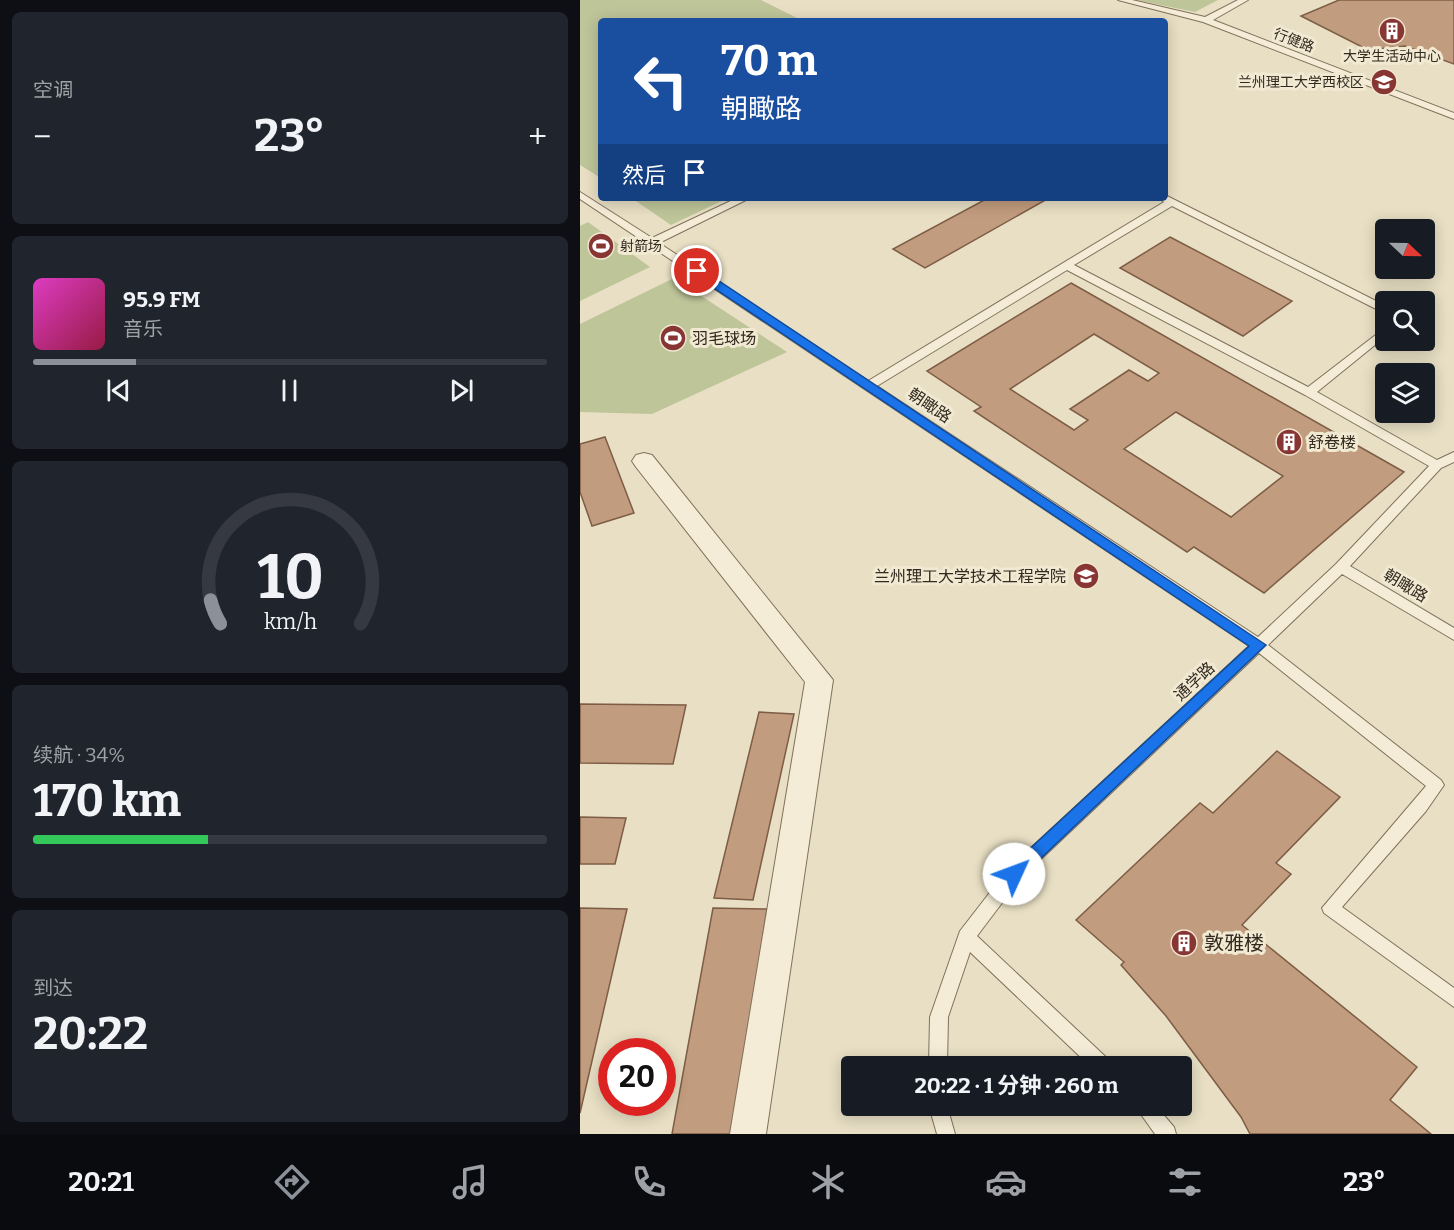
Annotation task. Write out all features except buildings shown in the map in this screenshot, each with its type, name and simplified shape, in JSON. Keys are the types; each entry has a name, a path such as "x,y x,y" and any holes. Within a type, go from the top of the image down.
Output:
{"street":[{"path":"644,461 819,680 748,1134"}],"lane":[{"name":"行健路","path":"1122,0 1206,20 1453,116"},
{"path":"1206,20 1244,0"},
{"name":"朝瞰路","path":"580,195 1259,645 1436,784 1330,908 1453,999"},
{"path":"1168,200 1375,305"},
{"path":"653,242 739,201"},
{"path":"868,386 1166,201"},
{"path":"1066,265 1309,392 1437,465"},
{"path":"1309,392 1375,339"},
{"name":"通学路","path":"938,1056 939,1017 966,938 1014,874 1340,567 1437,465 1453,456"},
{"name":"朝瞰路","path":"1340,567 1453,635"},
{"path":"966,938 1092,1056"},
{"path":"941,1116 946,1134"},
{"path":"1152,1116 1167,1134"}],"green space":[{"path":"580,0 761,0 797,18 598,18 598,176 580,165"},
{"path":"1136,0 1218,0 1195,12"},
{"path":"636,201 722,201 671,225"},
{"name":"射箭场","path":"588,222 650,267 580,301 580,226"},
{"name":"羽毛球场","path":"674,278 787,352 652,414 580,412 580,324"}],"place":[{"name":"大学生活动中心","path":"1392,31"},
{"name":"兰州理工大学西校区","path":"1384,82"},
{"name":"射箭场","path":"601,246"},
{"name":"羽毛球场","path":"673,338"},
{"name":"舒卷楼","path":"1289,442"},
{"name":"兰州理工大学技术工程学院","path":"1086,576"},
{"name":"敦雅楼","path":"1184,943"}],"route":[{"path":"697,271 1259,645 1014,874"}]}
